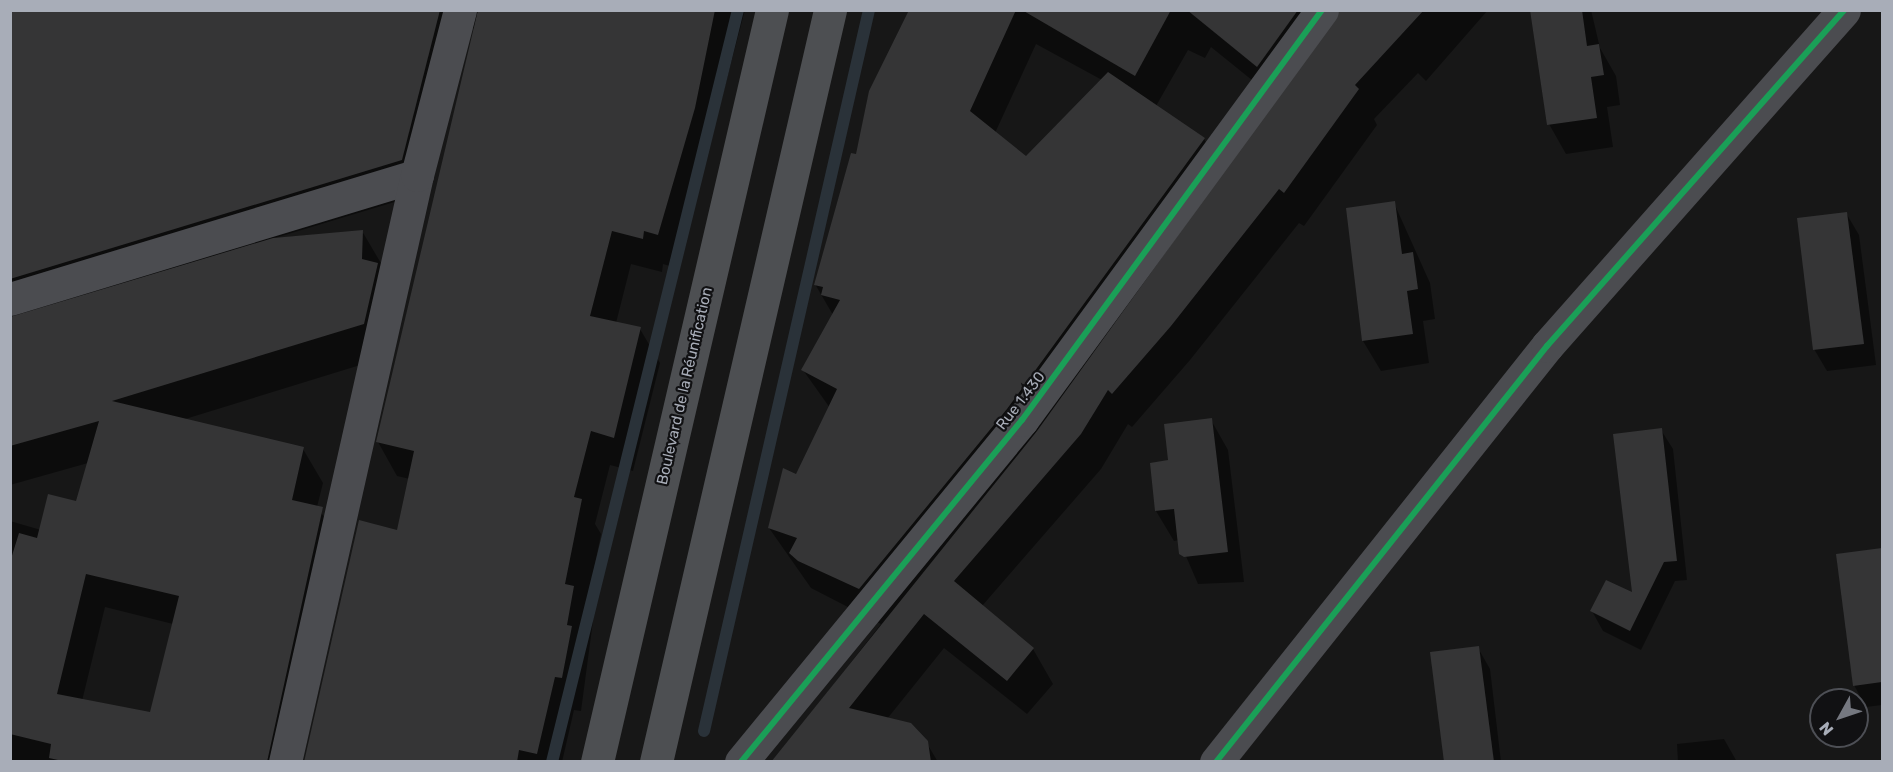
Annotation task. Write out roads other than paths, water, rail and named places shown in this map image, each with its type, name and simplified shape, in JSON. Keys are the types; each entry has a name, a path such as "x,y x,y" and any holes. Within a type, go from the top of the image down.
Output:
{"main road":[{"name":"Boulevard de la Réunification","path":"597,762 772,10"},
{"path":"656,762 830,10"}],"street":[{"path":"285,762 417,175 460,10"},
{"name":"Rue 1.430","path":"741,762 1022,420 1322,10"},
{"path":"1216,762 1548,346 1845,10"},
{"path":"10,299 417,175"}],"waterway":[{"path":"552,762 738,10"},
{"path":"704,731 869,10"}]}
